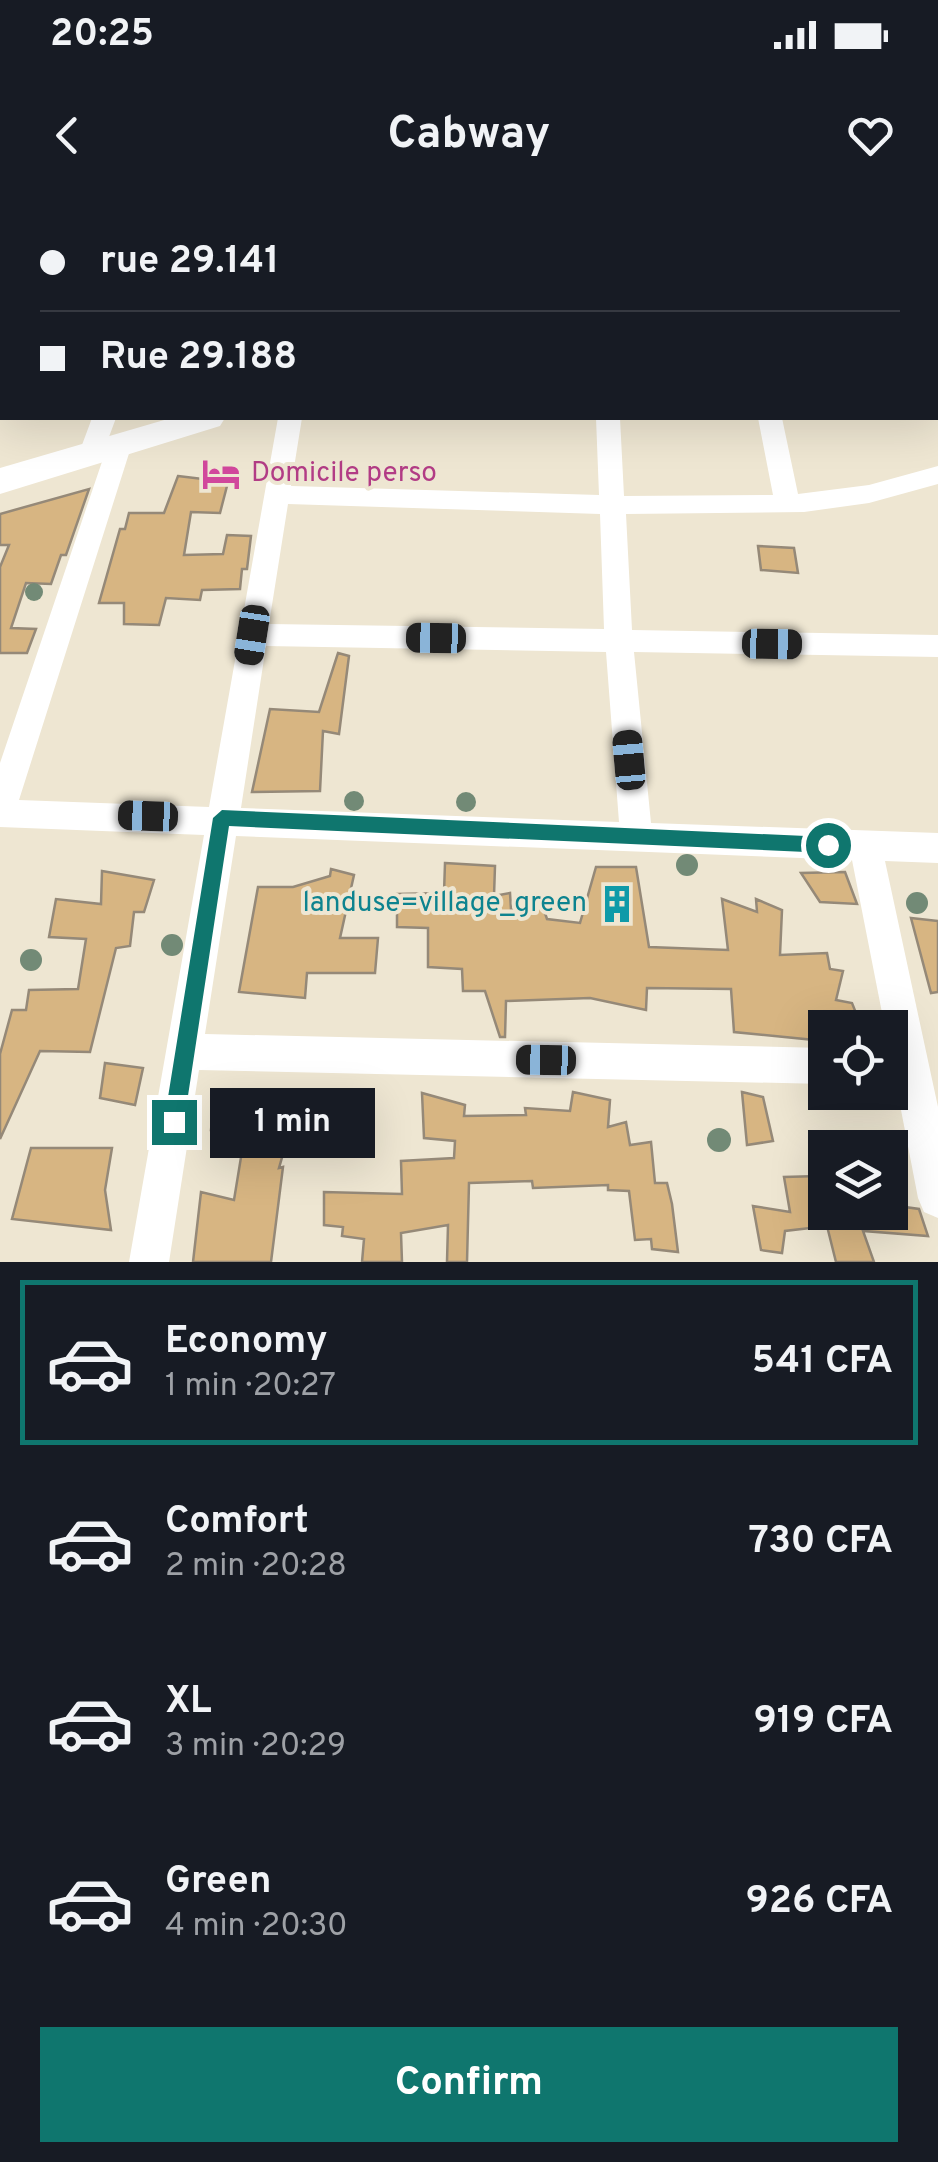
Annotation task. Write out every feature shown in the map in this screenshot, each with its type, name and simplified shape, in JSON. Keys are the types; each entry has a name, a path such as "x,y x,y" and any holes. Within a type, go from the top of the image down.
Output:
{"street":[{"path":"0,480 105,438 198,420"},
{"path":"149,1262 290,420"},
{"path":"608,420 619,642 636,838"},
{"path":"770,420 788,504"},
{"path":"105,438 0,811 938,848"},
{"path":"276,495 612,505 788,504 858,500 938,475"},
{"path":"252,635 938,646"},
{"path":"866,847 891,1010"},
{"path":"187,1052 808,1066"},
{"path":"908,1095 938,1198"}],"building":[{"path":"178,476 228,482 220,513 191,512 184,555 223,554 227,535 251,536 240,589 202,590 200,600 166,598 159,625 124,624 124,603 99,603 120,529 125,529 129,513 164,513"},
{"path":"89,489 66,555 61,555 51,584 26,583 11,628 36,629 27,653 0,653 0,567 9,545 0,545 0,514"},
{"path":"758,546 794,548 798,573 761,570"},
{"path":"338,653 349,656 339,734 323,731 320,791 252,792 270,709 319,712"},
{"path":"445,863 495,866 494,896 510,893 511,910 543,907 547,919 580,923 596,867 636,867 649,947 728,950 722,899 757,912 756,899 782,910 780,955 827,953 830,969 843,971 836,1000 852,1003 855,1010 808,1010 808,1039 734,1032 731,989 647,988 646,1010 590,998 506,1001 505,1037 500,1037 485,991 463,991 462,969 428,967 428,928 397,927 397,894 444,893"},
{"path":"331,869 354,875 340,938 378,938 375,973 307,973 305,998 239,992 258,887 293,887 330,876"},
{"path":"102,871 154,880 144,912 134,912 130,946 116,948 90,1052 40,1051 0,1139 0,1054 12,1010 26,1010 29,990 78,989 86,939 49,937 56,899 101,904"},
{"path":"845,872 857,904 820,902 801,873"},
{"path":"911,918 938,921 938,992 931,993"},
{"path":"105,1063 143,1068 135,1105 100,1098"},
{"path":"573,1092 610,1100 608,1127 626,1122 630,1145 651,1142 655,1183 667,1183 678,1252 652,1249 651,1239 635,1240 629,1191 608,1190 608,1185 533,1188 532,1181 469,1183 467,1262 447,1262 448,1225 401,1233 402,1262 362,1262 364,1239 342,1236 343,1227 324,1225 324,1192 402,1194 401,1161 454,1158 455,1141 424,1138 422,1093 465,1105 464,1116 526,1115 525,1108 570,1111"},
{"path":"742,1092 763,1097 773,1141 747,1145"},
{"path":"214,1096 233,1096 233,1102 317,1104 315,1126 292,1123 279,1168 283,1167 271,1262 193,1262 201,1192 234,1200 245,1133 211,1130"},
{"path":"31,1148 112,1148 105,1190 111,1230 12,1219"},
{"path":"808,1176 808,1228 785,1231 782,1253 761,1250 753,1206 790,1212 784,1177"},
{"path":"908,1207 919,1209 928,1236 863,1231 874,1262 836,1262 828,1230 908,1230"}],"place":[{"name":"Domicile perso","path":"221,474"},
{"name":"landuse=village_green","path":"617,904"}],"route":[{"path":"174,1122 222,818 828,845"}]}
